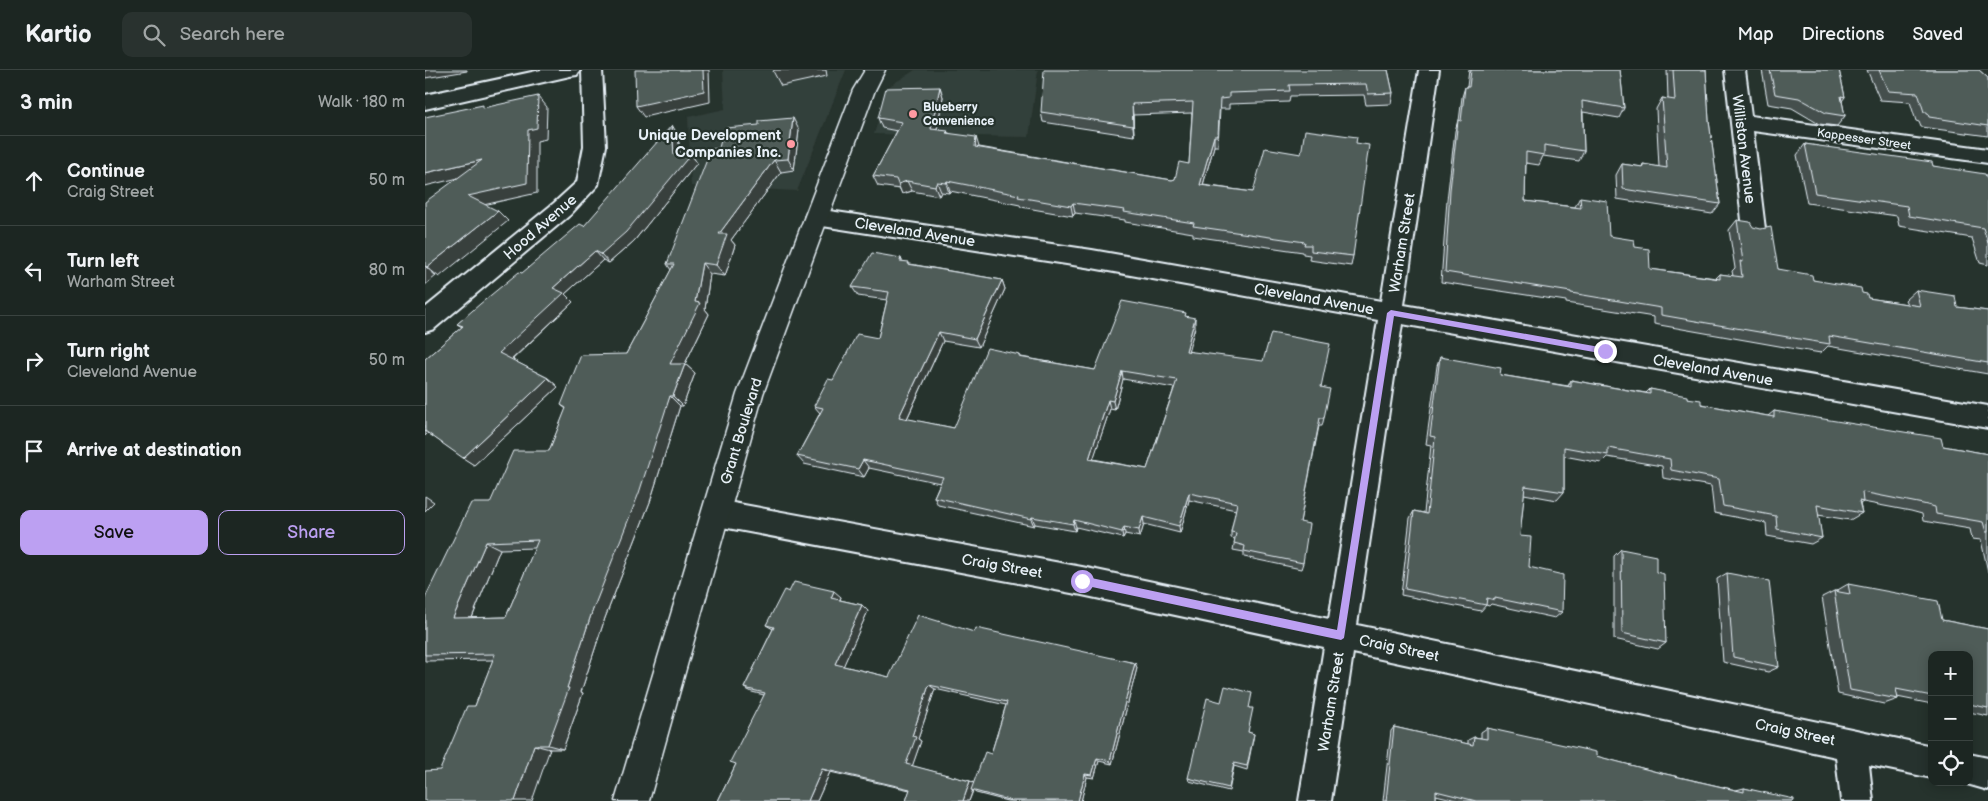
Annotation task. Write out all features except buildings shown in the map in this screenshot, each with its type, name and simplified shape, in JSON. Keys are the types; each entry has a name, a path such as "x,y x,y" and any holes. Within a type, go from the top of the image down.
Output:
{"street":[{"path":"425,102 570,70"},
{"name":"Hood Avenue","path":"425,322 562,210 587,185 595,146 592,70"},
{"name":"Grant Boulevard","path":"632,801 750,394 864,90 875,70"},
{"name":"Warham Street","path":"1315,801 1429,70"},
{"name":"Williston Avenue","path":"1735,70 1754,229"},
{"name":"Kappesser Street","path":"1741,122 1988,156"},
{"name":"Cleveland Avenue","path":"816,216 1093,259 1988,417"},
{"name":"Craig Street","path":"717,513 1082,581 1928,761"},
{"path":"1851,744 1857,801"},
{"path":"1973,771 1988,774"}],"shaded area":[{"path":"723,70 846,70 797,191 691,186 688,117 725,109"},
{"path":"915,70 1038,70 1029,137 874,134 888,87"}],"place":[{"name":"Blueberry Convenience","path":"913,114"},
{"name":"Unique Development Companies Inc.","path":"791,144"}],"route":[{"path":"1082,581 1341,635 1391,313 1605,351"}]}
